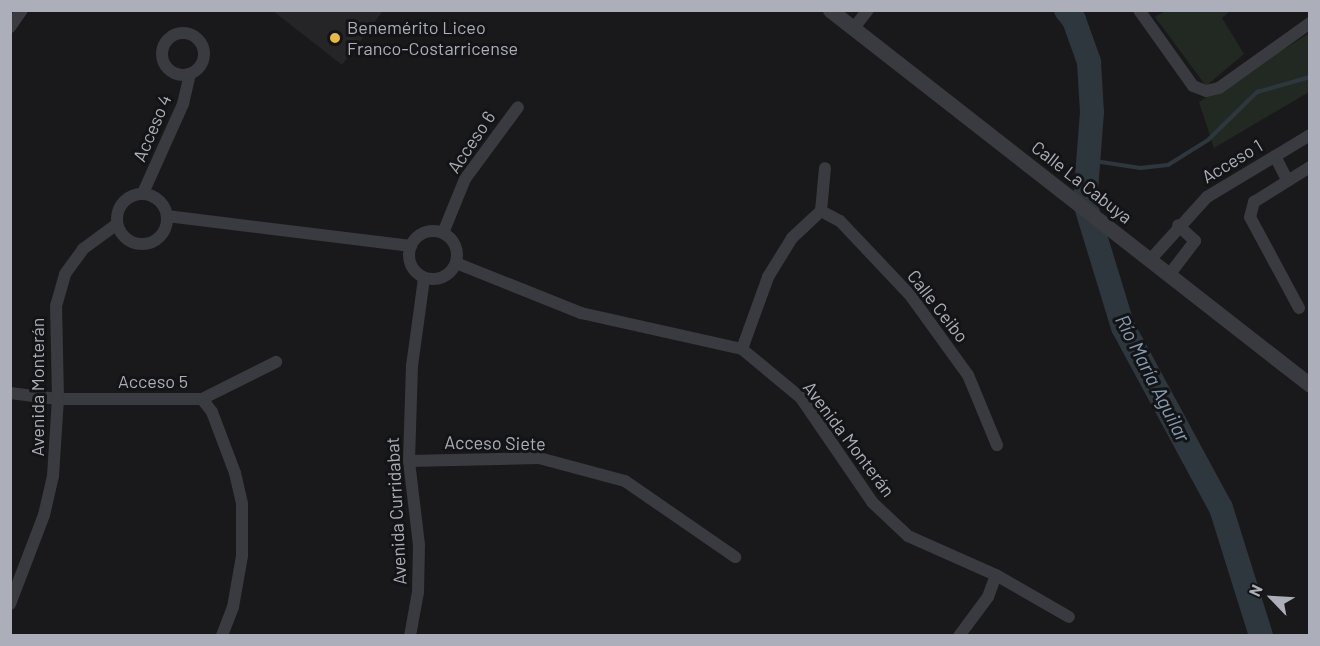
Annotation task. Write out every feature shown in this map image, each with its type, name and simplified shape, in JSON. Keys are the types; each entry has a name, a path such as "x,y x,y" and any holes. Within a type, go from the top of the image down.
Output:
{"street":[{"path":"10,27 22,10"},
{"name":"Calle La Cabuya","path":"830,10 1310,385"},
{"path":"853,29 868,10"},
{"path":"1139,10 1193,86 1206,91 1219,88 1310,23"},
{"name":"Acceso 4","path":"143,193 183,104 190,74"},
{"name":"Acceso 6","path":"443,233 465,178 518,107"},
{"name":"Acceso 1","path":"1150,260 1178,225 1206,197 1310,135"},
{"path":"1275,156 1288,181"},
{"path":"1299,308 1250,217 1254,202 1310,167"},
{"path":"742,349 768,277 792,238 821,211 825,168"},
{"path":"143,193 162,203 167,216 164,232 141,245 125,239 117,224 123,202 143,193"},
{"name":"Calle Ceibo","path":"821,211 840,221 910,295 968,375 997,445"},
{"path":"167,216 411,246 428,232 443,233 453,243 456,263 446,275 424,278 413,268 411,246"},
{"name":"Avenida Monterán","path":"10,604 44,516 57,449 56,306 64,274 83,249 117,224"},
{"path":"1169,275 1195,241 1178,225"},
{"name":"Avenida Monterán","path":"456,263 581,313 742,349 801,398 873,503 908,536 996,575 1069,617"},
{"name":"Avenida Curridabat","path":"410,636 418,592 419,546 409,461 412,366 424,278"},
{"name":"Acceso 5","path":"10,393 58,399 202,399 276,362"},
{"path":"202,399 212,412 235,473 242,504 242,556 233,607 222,636"},
{"name":"Acceso Siete","path":"409,461 539,458 625,481 735,557"},
{"path":"959,636 988,597 996,575"}],"shaded area":[{"name":"Benemérito Liceo Franco-Costarricense","path":"273,11 383,11 342,65"},
{"path":"1165,11 1230,11 1222,18 1244,54 1206,86 1155,17"},
{"path":"1308,34 1309,92 1214,148 1199,102"}],"waterway":[{"name":"Río María Aguilar","path":"1066,10 1074,20 1089,62 1092,112 1085,203 1123,327 1221,508 1261,636"},
{"path":"1088,160 1140,168 1168,165 1208,140 1257,92 1310,77"}],"place":[{"name":"Benemérito Liceo Franco-Costarricense","path":"335,38"}]}
